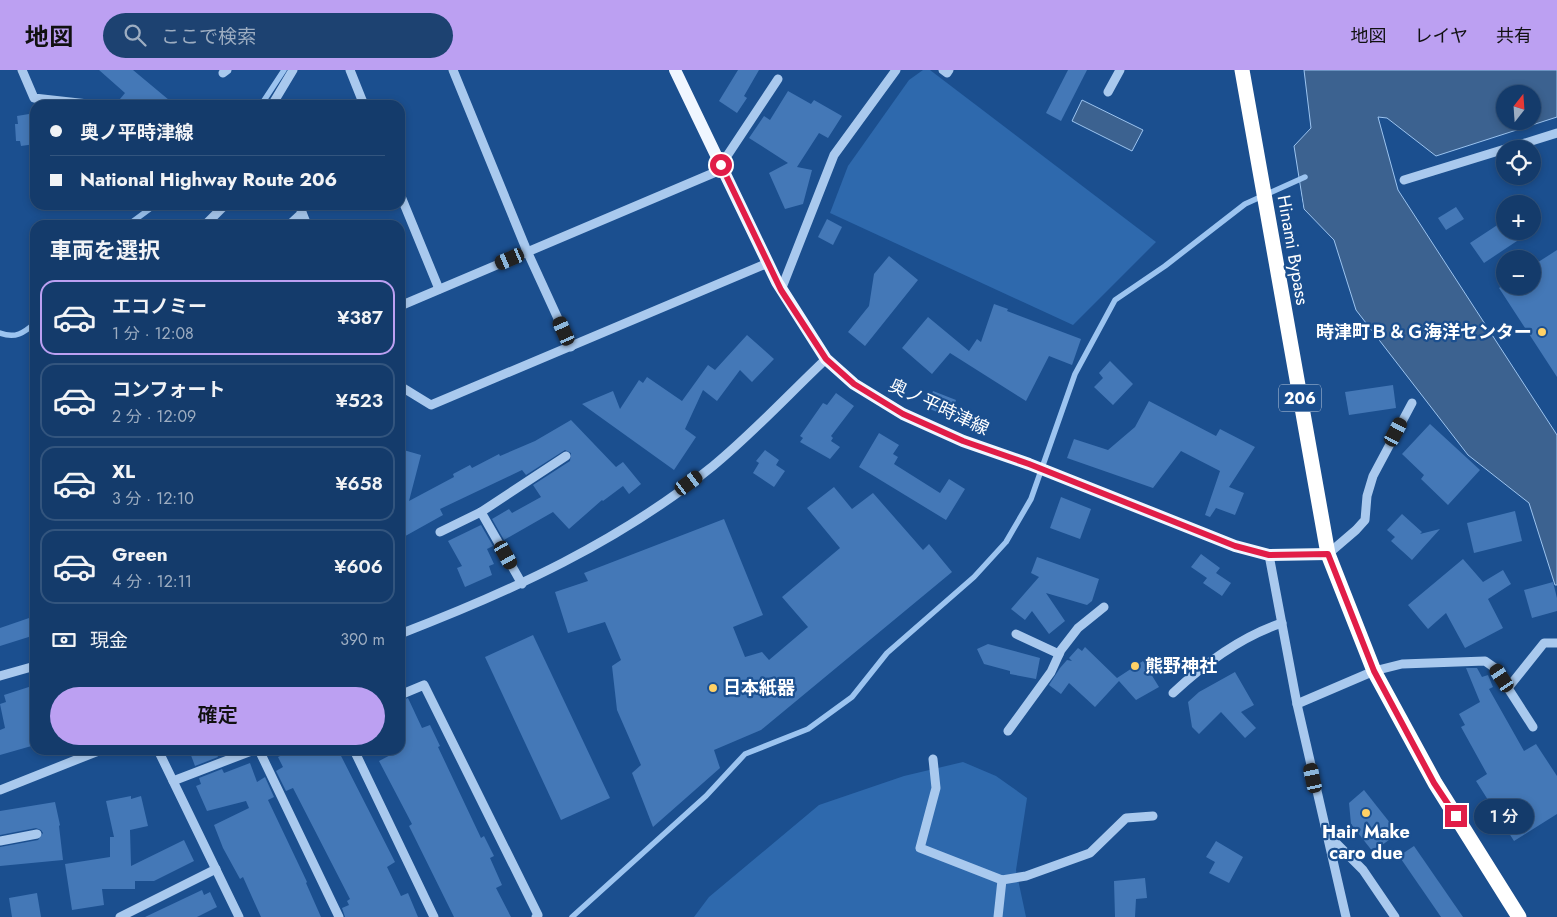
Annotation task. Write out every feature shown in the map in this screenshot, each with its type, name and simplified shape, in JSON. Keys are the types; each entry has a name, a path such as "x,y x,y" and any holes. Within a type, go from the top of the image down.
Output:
{"highway":[{"name":"Hinami Bypass","path":"1242,70 1328,554"},
{"name":"206","path":"1328,554 1374,671 1434,783 1518,917"}],"main road":[{"name":"奥ノ平時津線","path":"675,70 781,290 826,359 854,384 903,414 963,441 1029,464 1235,546 1269,555 1328,554"}],"street":[{"path":"22,70 34,98 52,100"},
{"path":"275,100 293,70"},
{"path":"350,70 362,100"},
{"path":"453,70 527,251 571,347"},
{"path":"781,290 834,155 896,70"},
{"path":"943,70 947,72 949,70"},
{"path":"1108,92 1120,70"},
{"path":"405,304 722,167 778,79"},
{"path":"1534,140 1557,133"},
{"path":"1404,180 1496,152"},
{"path":"405,206 439,289"},
{"path":"210,220 220,210"},
{"path":"405,389 431,406 768,263"},
{"path":"405,632 522,584 644,517 714,465 826,359"},
{"path":"1328,554 1365,520 1367,496 1373,476 1412,403"},
{"path":"440,532 481,512 566,456"},
{"path":"481,512 522,584"},
{"path":"1269,555 1297,704 1325,833 1346,917"},
{"path":"1008,731 1051,672 1059,654 1078,628 1104,607"},
{"path":"1173,693 1195,673 1232,647 1282,624"},
{"path":"1016,634 1059,654"},
{"path":"1508,688 1544,643 1557,644"},
{"path":"1297,704 1374,671 1402,664 1485,661 1495,668 1533,727"},
{"path":"0,676 30,667"},
{"path":"405,693 424,685 538,915 536,917"},
{"path":"0,790 88,755"},
{"path":"160,755 239,917"},
{"path":"173,781 241,755"},
{"path":"261,755 339,917"},
{"path":"356,755 434,917"},
{"path":"933,759 936,788 920,848 1002,880 1026,876 1090,853 1126,818 1153,816"},
{"path":"1325,833 1363,870 1394,917"},
{"path":"0,841 37,834"},
{"path":"120,917 216,870"},
{"path":"998,917 1002,880"}],"shaded area":[{"path":"923,70 930,70 1156,242 1073,325 830,213 848,166 909,80"},
{"path":"1304,70 1557,70 1557,117 1541,122 1541,85 1496,85 1496,130 1517,130 1436,156 1387,118 1378,117 1398,190 1557,435 1557,585 1555,585 1529,503 1468,455 1356,310 1334,240 1304,209 1294,146 1311,128"},
{"path":"1082,100 1143,130 1132,151 1072,121"},
{"path":"963,762 996,776 1027,798 1016,870 1026,917 694,917 709,897 819,805 904,776"}],"pier":[{"path":"1292,145 1304,213 1301,209"}],"building":[{"path":"99,70 133,70 169,100 119,100 125,93"},
{"path":"738,70 759,70 744,96 747,98 737,113 719,101"},
{"path":"1068,70 1087,70 1061,121 1046,113"},
{"path":"788,91 811,104 814,100 842,116 828,138 819,133 797,167 812,170 803,204 785,209 769,173 788,163 749,138 764,116 770,120"},
{"path":"30,114 30,145 21,146 20,141 16,141 15,124 18,124 17,116"},
{"path":"1456,207 1464,219 1446,230 1438,218"},
{"path":"827,219 842,227 833,245 818,237"},
{"path":"1496,226 1496,240 1518,240 1504,250 1496,250 1496,255 1484,263 1470,243"},
{"name":"時津町Ｂ＆Ｇ海洋センター","path":"1557,250 1557,377 1504,295 1541,295 1541,260"},
{"path":"889,256 918,280 865,346 848,332 869,306 874,274"},
{"path":"994,304 1008,309 1007,311 1081,339 1072,365 1049,356 1026,401 950,353 932,374 902,348 928,317 969,351 977,339 981,342"},
{"path":"747,335 774,359 752,382 740,370 717,401 703,390 685,429 696,437 674,470 582,404 613,391 620,409 639,380 643,383 647,377 682,401 708,365 715,370"},
{"path":"1110,361 1133,384 1113,405 1094,387 1103,378 1099,373"},
{"path":"1393,385 1396,408 1349,415 1345,392"},
{"path":"933,391 956,400 950,417 927,408"},
{"path":"836,393 854,406 831,436 833,438 831,441 840,447 830,459 800,442 803,438 800,436 823,403 827,405"},
{"path":"1149,401 1216,436 1220,429 1255,447 1229,487 1244,493 1235,515 1216,508 1210,517 1205,515 1220,471 1181,451 1153,488 1067,458 1074,439 1108,450 1135,427"},
{"path":"571,420 616,467 623,462 641,484 629,494 623,486 602,500 569,529 553,512 504,540 492,519 509,509 512,513 541,497 533,485 570,461 571,453 565,450 526,475 522,470 440,509 443,515 405,536 405,450 421,455 409,501 454,477 453,474 470,465 472,468 499,454 500,456 535,441"},
{"path":"1430,424 1480,470 1448,505 1421,479 1424,475 1402,454"},
{"path":"879,433 899,445 893,454 898,457 894,464 940,493 949,479 965,489 946,520 859,467"},
{"path":"765,450 779,460 776,465 785,471 774,487 753,473 759,463 756,461"},
{"name":"日本紙器","path":"834,487 852,509 873,493 923,550 929,544 952,572 761,730 714,750 720,768 653,827 632,773 641,765 617,710 612,666 621,660 605,622 568,633 555,592 588,581 584,573 724,519 763,615 733,627 745,657 762,652 769,660 808,627 782,597 840,548 807,508"},
{"path":"1061,497 1091,509 1080,539 1050,528"},
{"path":"1515,511 1522,541 1474,553 1467,523"},
{"path":"1402,514 1422,532 1420,534 1440,529 1412,560 1391,541 1395,537 1387,530"},
{"path":"481,525 493,546 487,549 494,564 489,566 492,575 465,587 457,568 462,566 448,541"},
{"path":"1201,554 1220,568 1216,573 1231,583 1222,596 1203,583 1207,578 1191,567"},
{"path":"1037,557 1099,579 1092,601 1087,605 1046,593 1065,621 1049,634 1032,611 1025,620 1011,609 1039,577 1031,573"},
{"path":"1463,559 1483,582 1503,570 1511,584 1488,599 1503,628 1465,648 1446,613 1428,629 1408,605"},
{"path":"1553,582 1557,598 1557,611 1532,618 1524,590"},
{"path":"30,618 30,637 0,646 0,628"},
{"path":"533,635 610,798 561,820 485,657"},
{"path":"988,644 1040,658 1036,679 1010,674 1010,671 984,664 977,649"},
{"path":"1085,647 1117,678 1143,661 1159,687 1136,700 1119,681 1095,707 1069,683 1061,694 1049,685 1067,660 1072,661 1069,658 1078,648 1082,651"},
{"path":"1466,668 1477,668 1482,677 1488,675 1493,687 1489,689 1524,751 1536,744 1557,776 1557,814 1514,841 1476,781 1487,774 1461,727 1465,725 1459,714 1480,702"},
{"path":"1235,672 1254,705 1241,712 1256,728 1245,738 1221,712 1199,734 1192,727 1188,702 1199,692"},
{"path":"30,687 30,746 0,755 0,730 5,728 0,704 6,702 4,695"},
{"path":"408,698 422,728 430,725 440,746 438,747 481,838 484,836 494,856 490,858 502,885 496,888 511,917 454,917 409,826 412,824 379,761 390,755 405,755 405,699"},
{"path":"191,755 217,755 218,757 195,766"},
{"path":"282,755 341,755 395,862 387,867 401,896 408,893 418,917 345,917 342,908 349,905 347,901 350,899 293,788 286,791 276,771 283,767 278,757"},
{"path":"250,763 257,782 265,777 274,797 268,800 307,882 321,917 261,917 243,877 240,879 223,848 214,825 249,808 246,801 207,811 196,786 201,784 199,778 222,769 224,773"},
{"name":"Hair Make caro due","path":"1364,790 1398,833 1373,852 1351,824 1349,803"},
{"path":"131,796 131,799 141,796 148,826 130,830 131,866 184,840 194,861 154,881 135,881 135,889 102,889 104,905 72,910 65,864 110,857 110,837 114,837 106,801"},
{"path":"55,802 60,825 63,860 0,866 0,847 38,840 43,833 36,828 0,835 0,811"},
{"path":"1216,841 1243,857 1229,883 1209,873 1215,862 1206,857"},
{"path":"1414,846 1463,917 1441,917 1399,856"},
{"path":"1145,878 1147,898 1136,899 1135,917 1115,917 1114,881"},
{"path":"202,890 204,895 210,892 217,907 197,917 145,917"},
{"path":"37,893 41,917 12,917 9,898"}],"waterway":[{"path":"264,100 284,70"},
{"path":"572,917 706,796 745,754 808,729 852,697 887,653 974,577 1006,542 1031,499 1075,374 1115,300 1165,266 1245,204 1305,177"},
{"path":"135,220 148,210"},
{"path":"0,333 15,335 30,327"}],"place":[{"name":"時津町Ｂ＆Ｇ海洋センター","path":"1542,332"},
{"name":"熊野神社","path":"1135,666"},
{"name":"日本紙器","path":"713,688"},
{"name":"Hair Make caro due","path":"1366,813"}],"route":[{"path":"721,165 776,282 826,359 854,384 903,414 963,441 1029,464 1235,546 1269,555 1328,554 1374,671 1434,783 1456,816"}]}
